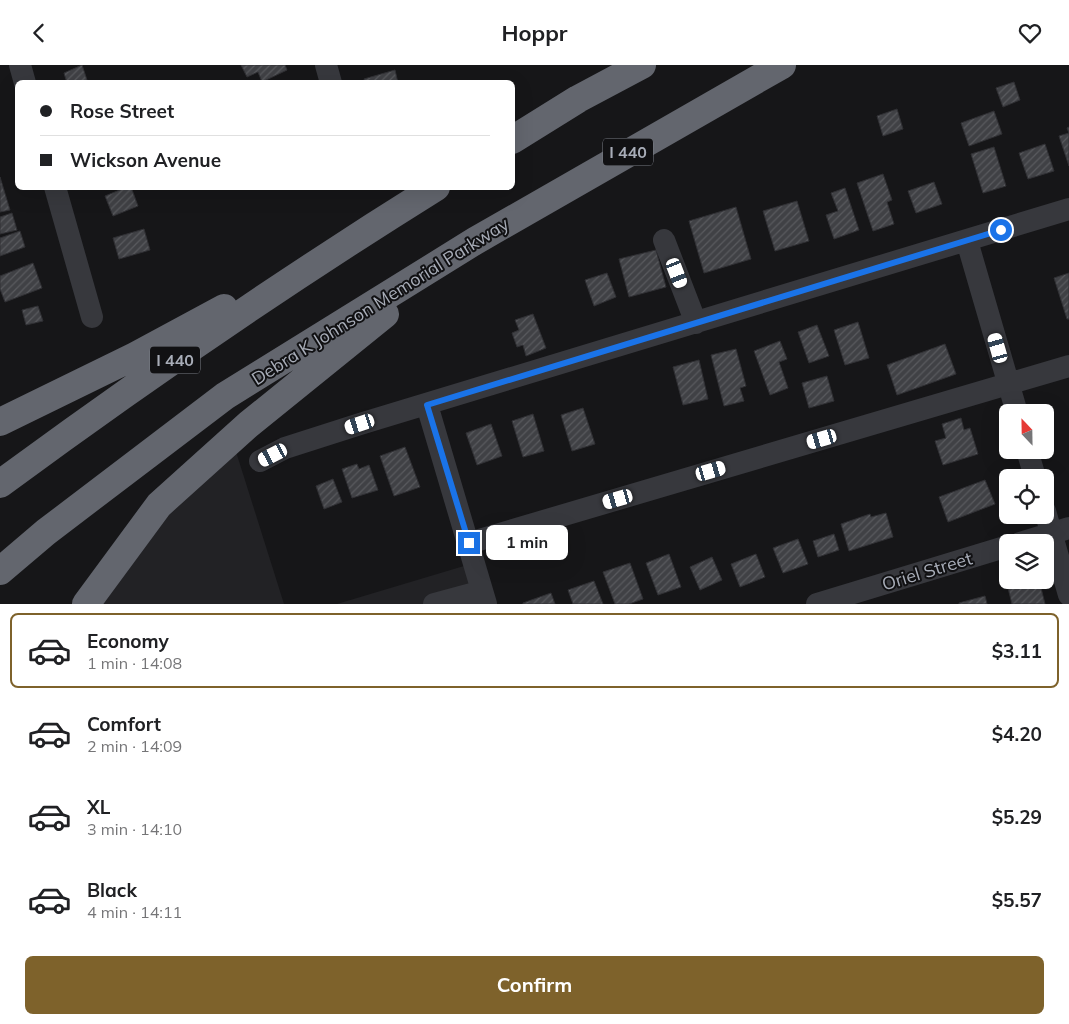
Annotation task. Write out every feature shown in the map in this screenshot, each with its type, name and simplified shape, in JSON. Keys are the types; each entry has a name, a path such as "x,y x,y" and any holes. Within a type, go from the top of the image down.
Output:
{"highway":[{"path":"515,138 578,99 642,65"},
{"name":"Debra K Johnson Memorial Parkway","path":"0,571 46,532 225,397 475,241 782,65"},
{"name":"I 440","path":"0,485 191,348 353,239 431,190"},
{"path":"0,422 135,356 353,239"},
{"path":"86,604 159,505 249,424 475,241"}],"street":[{"path":"20,65 24,80"},
{"path":"326,65 330,80"},
{"path":"56,190 92,317"},
{"path":"260,461 285,448 1069,209"},
{"path":"664,240 696,323"},
{"path":"967,241 1014,404"},
{"path":"469,543 1069,366"},
{"path":"427,405 484,597 434,604"},
{"path":"1048,534 1060,530 1069,595"},
{"name":"Oriel Street","path":"818,604 999,549"}],"shaded area":[{"path":"232,439 284,604 86,604"},
{"path":"474,563 486,604 337,604"}],"building":[{"path":"82,65 87,80 66,80 64,73"},
{"path":"241,65 285,65 287,70 266,80 261,80 258,72 247,77"},
{"path":"395,70 397,80 364,80"},
{"path":"1014,82 1020,100 1003,107 996,88"},
{"path":"897,109 903,129 883,136 877,116"},
{"path":"994,111 1002,134 969,146 961,123"},
{"path":"1069,133 1069,166 1059,136"},
{"path":"1045,144 1054,171 1028,179 1019,153"},
{"path":"994,147 1006,186 983,193 971,154"},
{"path":"883,174 892,200 887,202 894,224 873,231 857,183"},
{"path":"0,177 10,210 0,212"},
{"path":"934,182 942,204 916,213 908,191"},
{"path":"845,188 859,230 834,239 826,215 838,211 831,193"},
{"path":"120,190 132,190 138,206 113,216 105,196"},
{"path":"797,201 809,241 775,251 763,211"},
{"path":"736,207 751,259 704,273 689,221"},
{"path":"12,213 17,230 0,234 0,217"},
{"path":"144,229 150,250 119,259 113,238"},
{"path":"20,231 25,247 0,256 0,238"},
{"path":"656,250 666,287 629,297 619,259"},
{"path":"33,263 42,288 5,302 0,289 0,276"},
{"path":"607,273 616,297 594,306 585,280"},
{"path":"1069,273 1069,319 1067,319 1054,278"},
{"path":"38,306 43,321 26,325 22,310"},
{"path":"533,314 546,348 526,356 523,345 517,347 512,333 519,330 515,320"},
{"path":"858,322 869,358 845,365 834,330"},
{"path":"817,325 829,356 809,363 798,332"},
{"path":"780,341 787,359 779,362 788,388 770,395 754,351"},
{"path":"945,344 956,374 897,395 887,365"},
{"path":"736,349 746,386 740,388 744,401 724,406 711,355"},
{"path":"699,360 708,399 683,405 673,367"},
{"path":"827,376 834,401 809,408 802,383"},
{"path":"583,408 595,444 572,451 561,415"},
{"path":"533,414 544,451 523,457 512,421"},
{"path":"961,418 964,430 970,428 978,454 943,465 935,441 946,438 942,424"},
{"path":"491,424 502,456 477,465 466,433"},
{"path":"405,447 420,487 394,496 380,456"},
{"path":"357,464 359,469 369,465 378,490 352,498 342,469"},
{"path":"333,479 342,502 324,509 316,486"},
{"path":"985,480 995,504 948,522 939,497"},
{"path":"886,513 893,537 849,551 841,524 870,514 871,517"},
{"path":"834,534 839,550 818,557 813,541"},
{"path":"798,539 808,564 783,573 773,548"},
{"path":"669,554 681,587 658,595 646,563"},
{"path":"756,554 765,577 740,587 731,564"},
{"path":"712,557 722,580 700,590 690,567"},
{"path":"630,563 643,599 629,604 615,604 603,572"},
{"path":"594,581 603,604 573,604 568,590"},
{"path":"1008,589 1041,589 1045,604 1012,604"},
{"path":"551,593 555,604 523,604 523,603"},
{"path":"985,596 987,604 959,604 959,603"}],"route":[{"path":"469,543 427,405 1001,230"}]}
